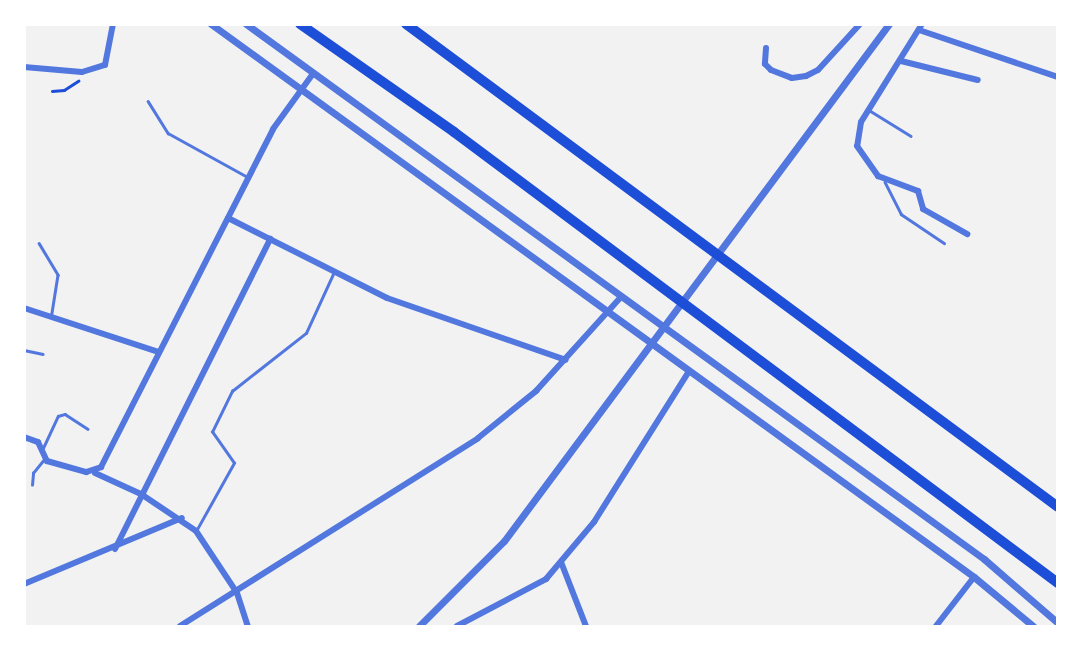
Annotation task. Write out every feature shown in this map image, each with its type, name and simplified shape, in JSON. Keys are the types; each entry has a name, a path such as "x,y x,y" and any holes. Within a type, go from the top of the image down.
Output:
{"highway":[{"path":"299,24 454,132 1058,583"},
{"path":"406,24 1058,507"}],"street":[{"path":"24,67 82,72 105,65 113,24"},
{"path":"211,24 609,312 688,373 974,577 1033,626"},
{"path":"247,24 312,75 984,559 1058,623"},
{"path":"766,48 765,64 771,70 792,78 806,76 818,71 860,24"},
{"path":"419,626 504,541 889,24"},
{"path":"967,234 923,209 918,191 886,182 857,146 861,122 920,27 1058,77"},
{"path":"901,61 978,80"},
{"path":"94,472 274,129 312,75"},
{"path":"228,218 387,298 566,360"},
{"path":"115,549 270,239"},
{"path":"180,626 237,593 478,438 566,360 621,297"},
{"path":"24,308 52,314 159,352"},
{"path":"457,626 536,587 561,562 594,522 688,373"},
{"path":"24,437 38,442 43,456 94,472 141,494 182,519 196,531 237,593 248,626"},
{"path":"24,584 115,549 182,519"},
{"path":"561,562 586,626"},
{"path":"936,626 974,577"}],"lane":[{"path":"148,101 169,133 249,178"},
{"path":"869,110 912,136"},
{"path":"886,182 901,214 944,243"},
{"path":"38,243 58,275 52,314"},
{"path":"196,531 234,463 212,432 232,391 306,333 335,271"},
{"path":"24,350 43,354"},
{"path":"32,485 33,473 43,456 58,416 65,414 88,429"}],"path":[{"path":"52,91 75,83 82,72"}]}
